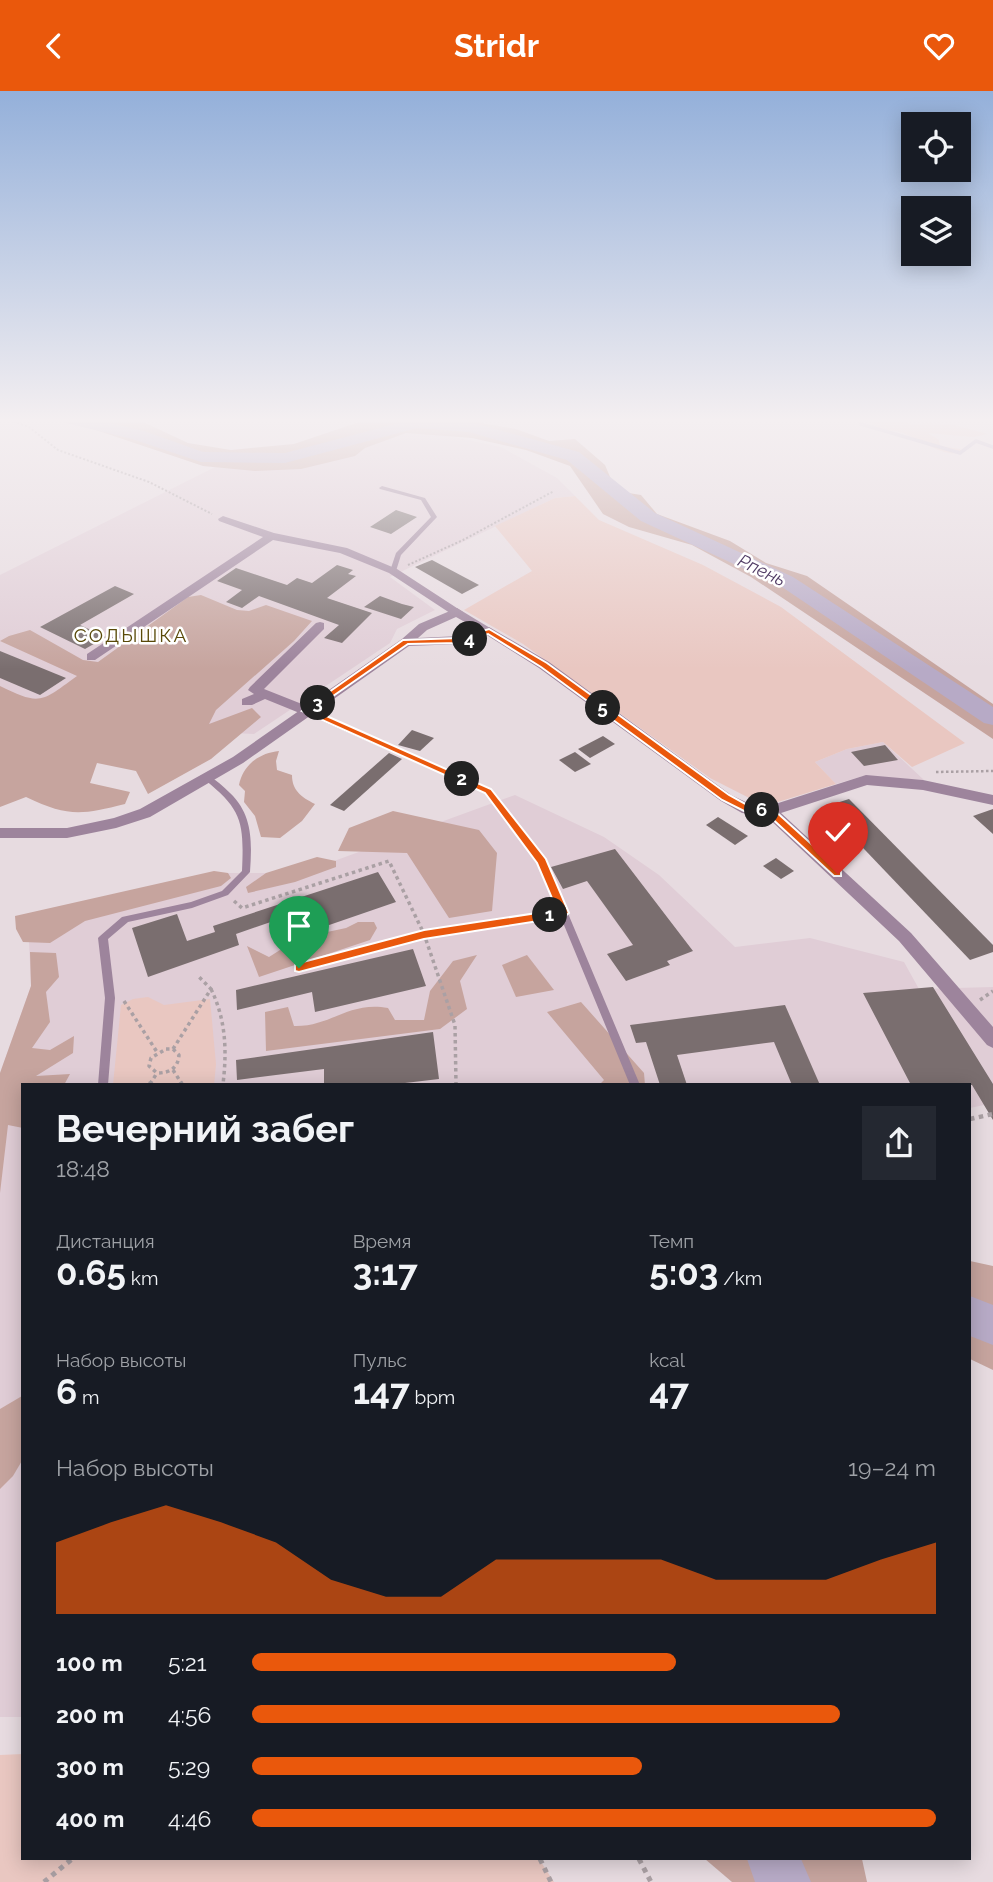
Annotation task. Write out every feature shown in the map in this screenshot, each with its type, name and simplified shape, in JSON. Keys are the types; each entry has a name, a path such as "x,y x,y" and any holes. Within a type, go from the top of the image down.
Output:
{"street":[{"path":"223,519 271,536 343,550 393,571 544,665 726,798 747,809 770,811 866,781 923,785 993,800"},
{"path":"91,657 271,536"},
{"path":"0,833 67,833 116,823 145,813 208,778 406,642 423,627 457,612"},
{"path":"307,711 255,690 320,626"},
{"path":"406,642 460,641 489,631"},
{"path":"247,702 265,694"},
{"path":"770,811 905,937 969,1008 993,1040"}],"lane":[{"path":"393,571 398,554 434,517 425,503"},
{"path":"307,711 488,791 542,862 634,1083"},
{"path":"103,1083 110,998 103,937 125,919 192,905 225,893 246,872 249,833 242,811 230,796 208,778"}],"path":[{"path":"190,503 223,519"},
{"path":"393,571 463,540 532,503"},
{"path":"923,785 931,773 993,771"},
{"path":"225,893 242,908 389,861 424,935 455,1025 456,1083"},
{"path":"299,968 424,935 564,913"},
{"path":"198,977 211,989 222,1009 226,1066 223,1083"},
{"path":"158,1073 149,1066 151,1058 158,1052 173,1049 211,989"},
{"path":"121,996 158,1052"},
{"path":"150,1083 158,1073 173,1070 179,1063 179,1055 173,1049"},
{"path":"173,1070 181,1083"},
{"path":"971,1119 993,1114"},
{"path":"44,1882 71,1860"},
{"path":"540,1860 551,1882"},
{"path":"640,1860 651,1882"}],"shaded area":[{"path":"144,503 545,503 390,577 435,610 397,629 390,643 254,734 48,724 0,698 0,575"},
{"path":"545,503 582,503 599,520 703,565 781,607 965,743 912,767 883,742 847,749 815,762 836,784 765,806 710,778 523,644 464,610 532,571 495,526"},
{"path":"595,503 647,503 657,514 730,541 766,563 807,576 993,704 993,739 751,577 692,545 629,527 603,514"},
{"path":"201,595 237,610 249,611 266,605 312,621 294,641 216,710 209,724 252,708 261,717 211,759 148,794 136,771 97,763 90,783 130,792 125,804 75,812 53,808 26,797 0,807 0,686 24,697 40,698 48,696 77,676 0,641 30,630 83,660 98,662 188,597"},
{"path":"883,742 924,780 863,776 836,784 815,762 847,749"},
{"path":"279,751 277,770 292,775 298,793 315,804 302,821 280,838 261,837 255,816 244,802 245,791 239,785 244,772 253,761 265,754"},
{"path":"515,795 604,837 659,875 735,947 810,938 904,962 919,989 993,987 993,1116 984,1105 971,1108 971,1083 21,1083 21,1717 0,1717 0,1073 31,986 28,919 228,873 266,873 263,887"},
{"path":"393,811 479,830 497,853 492,911 449,918 407,853 338,851 349,828"},
{"path":"317,857 336,861 336,867 295,882 248,893 246,887 266,873"},
{"path":"214,871 228,873 231,878 221,886 85,921 50,943 23,942 16,929 15,916"},
{"path":"358,922 374,922 377,928 370,940 259,977 247,946 269,957 299,938 346,928"},
{"path":"30,952 56,953 59,977 46,992 50,1022 32,1048 50,1050 74,1036 73,1053 36,1076 70,1074 65,1083 21,1083 21,1128 8,1125 0,1193 0,1073 31,986"},
{"path":"477,955 460,981 467,1009 440,1029 266,1051 265,1012 288,1007 294,1026 319,1023 350,1011 374,1007 388,1008 395,1020 424,1020 430,991 453,961"},
{"path":"527,955 554,990 516,997 502,965"},
{"path":"148,997 164,1005 210,999 216,1064 214,1083 113,1083 121,1005 133,999"},
{"path":"581,1002 644,1073 645,1083 601,1083 604,1080 547,1012"},
{"path":"971,1261 993,1266 993,1370 971,1359"},
{"path":"21,1397 21,1462 13,1476 0,1489 0,1409"},
{"path":"21,1754 21,1860 540,1860 554,1882 0,1882 0,1755"},
{"path":"706,1860 862,1860 867,1882 732,1882"}],"building":[{"path":"396,510 417,517 391,534 370,527"},
{"path":"432,560 479,585 462,594 415,567"},
{"path":"337,565 353,570 348,574 356,576 327,598 372,613 342,643 324,638 339,625 259,596 242,608 226,602 242,590 217,581 236,568 287,585 297,578 312,583"},
{"path":"115,586 134,594 80,625 106,637 85,649 40,627"},
{"path":"380,596 414,607 401,619 364,607"},
{"path":"0,651 66,678 40,695 0,678"},
{"path":"412,730 434,738 420,751 398,745"},
{"path":"603,736 615,744 590,758 578,749"},
{"path":"885,745 898,760 864,766 851,752"},
{"path":"575,752 591,764 575,772 559,760"},
{"path":"389,753 402,759 344,811 330,805"},
{"path":"849,799 993,945 993,952 970,960 824,807"},
{"path":"993,809 993,834 973,816"},
{"path":"718,817 748,836 735,845 706,825"},
{"path":"615,849 693,951 667,961 670,965 626,981 607,954 633,945 587,881 563,889 551,867"},
{"path":"776,858 794,871 781,879 763,866"},
{"path":"378,872 396,902 303,934 294,914 236,934 239,945 148,977 132,928 177,914 187,941 215,932 213,926"},
{"path":"413,949 426,986 315,1012 312,992 237,1010 236,990"},
{"path":"933,987 993,1084 993,1120 971,1083 910,1083 863,993"},
{"path":"785,1005 819,1083 791,1083 774,1042 677,1055 686,1083 659,1083 646,1042 636,1043 630,1025"},
{"path":"433,1032 439,1079 405,1083 324,1083 324,1069 237,1080 236,1060"}],"waterway":[{"name":"Рпень","path":"630,503 648,517 786,581 993,718"},
{"name":"Рпень","path":"971,1316 993,1325"},
{"name":"Рпень","path":"774,1860 783,1882"}],"district":[{"name":"СОДЫШКА","path":"131,635"}],"route":[{"path":"299,968 424,935 564,913 542,862 488,791 307,711 406,642 460,641 489,631 544,665 726,798 747,809 770,811 838,874"}]}
